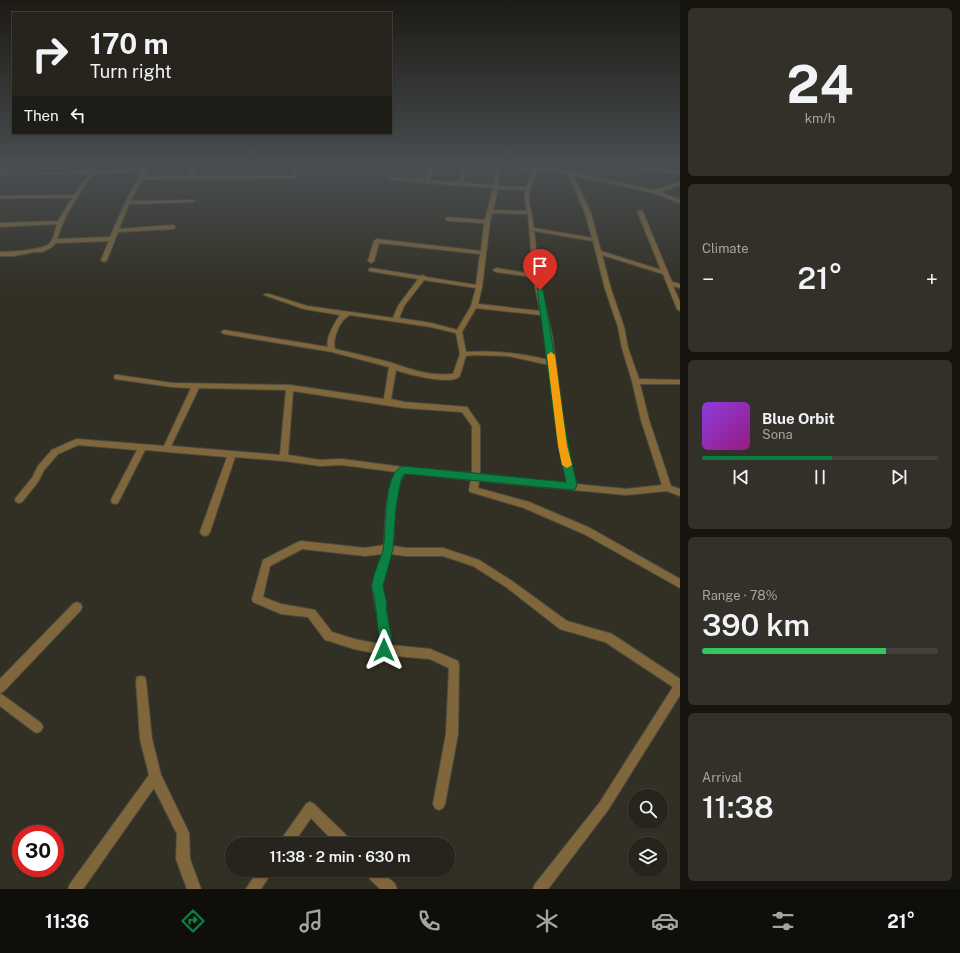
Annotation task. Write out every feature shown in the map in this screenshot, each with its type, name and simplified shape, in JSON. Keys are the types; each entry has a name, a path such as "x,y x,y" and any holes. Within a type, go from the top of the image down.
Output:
{"street":[{"path":"0,254 14,254 42,250 50,246 54,241 60,222 69,206"},
{"path":"104,260 126,206"},
{"path":"224,332 332,350 393,366 405,372 422,376 446,378 456,376 463,354 459,332 474,306 479,287 482,253 490,206"},
{"path":"528,206 536,276 545,313 563,446 572,486"},
{"path":"585,206 608,289 621,327 625,348 636,381 645,420 667,488"},
{"path":"489,211 530,213"},
{"path":"640,211 664,273 680,309"},
{"path":"448,219 487,222"},
{"path":"0,224 60,222"},
{"path":"116,231 173,227"},
{"path":"532,229 595,240"},
{"path":"54,241 112,239"},
{"path":"371,261 377,241 482,253"},
{"path":"598,252 664,273"},
{"path":"371,270 479,287"},
{"path":"496,270 536,276"},
{"path":"396,320 401,306 423,277"},
{"path":"669,282 680,286"},
{"path":"267,296 299,306 345,314 355,313 431,325 459,332"},
{"path":"474,306 545,313"},
{"path":"332,350 330,344 340,318 345,314"},
{"path":"463,354 506,352 552,363"},
{"path":"393,366 387,401 404,405"},
{"path":"118,377 172,385 290,388 404,405 464,409 476,426 476,476 472,490 526,505 587,531 680,584"},
{"path":"636,381 680,382"},
{"path":"166,449 196,386"},
{"path":"284,458 290,388"},
{"path":"19,499 55,452 77,442 284,458 320,463 342,462 403,470 626,492 667,488 680,493"},
{"path":"115,500 142,448"},
{"path":"205,532 232,455"},
{"path":"384,650 386,639 377,586 388,549 391,507 395,485 398,476 403,470"},
{"path":"439,804 452,734 454,665 430,654 384,650 354,644 329,636 311,613 281,609 257,599 266,563 301,545 366,552 388,549 406,552 443,552 476,563 509,584 564,625 608,638 680,685 604,806 540,889"},
{"path":"0,688 77,608"},
{"path":"141,681 146,739 155,776 183,833 183,859 194,889"},
{"path":"0,699 36,727"},
{"path":"75,889 155,776"},
{"path":"290,837 310,808 339,837"},
{"path":"253,889 261,877"},
{"path":"378,877 390,889"}],"slow traffic":[{"path":"551,355 563,446 567,465"}],"route":[{"path":"384,650 386,639 377,586 388,549 391,507 395,485 398,476 403,470 572,486 563,446 545,313 540,290"}]}
